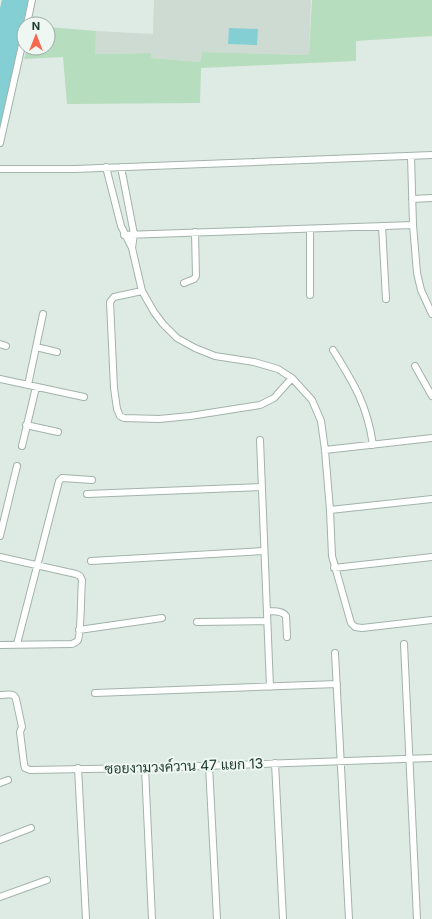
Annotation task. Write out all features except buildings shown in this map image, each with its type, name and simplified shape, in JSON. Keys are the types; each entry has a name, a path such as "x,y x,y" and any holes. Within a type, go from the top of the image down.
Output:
{"street":[{"path":"29,16 32,0"},
{"path":"0,143 20,56"},
{"path":"0,169 121,167 432,155"},
{"path":"411,156 413,225 417,273 421,290 432,314"},
{"path":"106,167 124,235 132,248 142,291 163,324 177,338 194,348 215,356 278,369 292,378 312,400 320,421 325,450 334,568 350,623 355,627 362,628 432,620"},
{"path":"121,167 134,234 132,248"},
{"path":"412,199 432,198"},
{"path":"124,235 413,225"},
{"path":"382,226 386,299"},
{"path":"310,229 310,295"},
{"path":"184,283 194,280 196,276 195,232"},
{"path":"142,291 114,297 110,302 114,388 117,409 120,416 124,418 159,419 204,415 260,405 274,398 292,378"},
{"path":"28,385 43,314"},
{"path":"36,348 57,352"},
{"path":"333,350 352,380 364,406 370,424 373,445"},
{"path":"415,366 432,396"},
{"path":"0,379 84,397"},
{"path":"22,446 36,387"},
{"path":"26,425 58,432"},
{"path":"325,450 432,438"},
{"path":"260,440 270,687"},
{"path":"0,536 17,466"},
{"path":"17,644 60,478 92,480"},
{"path":"87,494 261,487"},
{"path":"330,510 432,499"},
{"path":"91,561 264,551"},
{"path":"0,557 80,576 82,580 78,641 72,644 0,645"},
{"path":"334,568 432,557"},
{"path":"267,612 281,612 286,616 287,637"},
{"path":"79,630 162,618"},
{"path":"197,622 268,621"},
{"path":"404,644 417,919"},
{"path":"335,653 349,919"},
{"path":"95,693 337,684"},
{"name":"ซอยงามวงค์วาน 47 แยก 13","path":"0,696 12,694 15,696 22,727 20,732 24,764 25,768 30,770 145,768 432,758"},
{"path":"275,763 283,919"},
{"path":"209,766 217,919"},
{"path":"78,768 86,919"},
{"path":"145,768 152,919"},
{"path":"0,784 8,780"},
{"path":"0,840 31,828"},
{"path":"0,897 47,880"}],"shaded area":[{"path":"154,0 311,0 309,55 202,52 200,62 151,58 151,53 94,54 96,31 153,34"}],"green space":[{"path":"312,0 432,0 432,36 356,41 356,61 201,68 200,103 67,104 63,57 24,59 25,56 56,56 56,28 96,31 95,54 151,53 151,58 200,62 202,52 309,55"}],"water":[{"path":"2,0 30,0 26,16 16,16 16,56 17,56 0,132 0,8"},
{"path":"229,28 258,29 257,45 228,44"}]}
